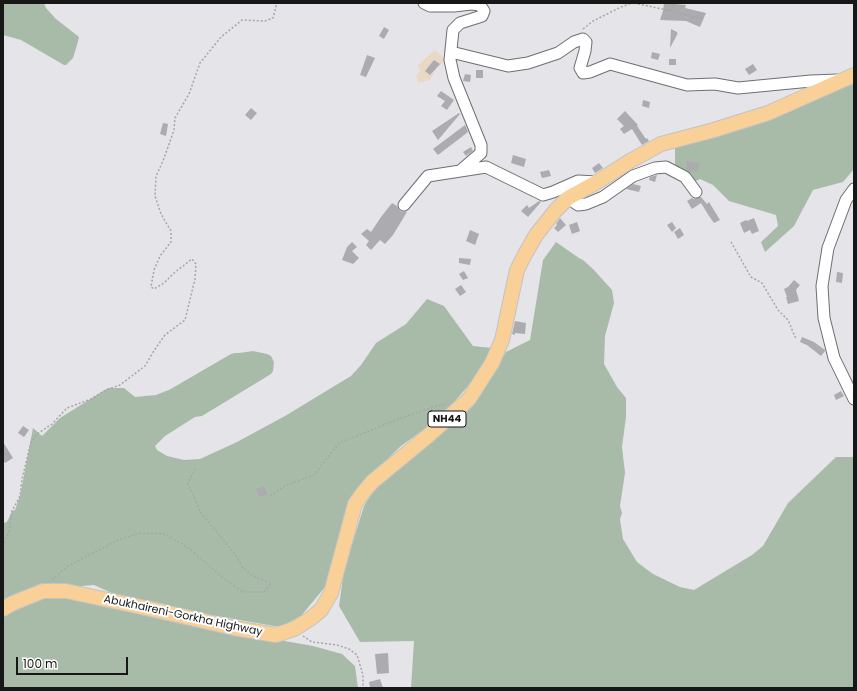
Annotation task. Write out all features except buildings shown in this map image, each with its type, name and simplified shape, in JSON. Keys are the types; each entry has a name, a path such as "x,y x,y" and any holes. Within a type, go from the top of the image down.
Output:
{"main road":[{"name":"Abukhaireni-Gorkha Highway","path":"3,609 13,603 43,591 66,591 241,629 276,635 294,629 321,610 331,593 355,504 362,494 372,482 429,435 469,399 492,363 502,340 517,270 536,235 554,211 568,198 662,144 768,113 850,77"}],"street":[{"path":"424,3 430,6 475,4 480,5 484,11 482,16 460,23 453,30 450,60 454,78 481,145 481,154 460,171"},
{"path":"451,52 508,66 528,63 558,52 574,42 583,39 586,42 580,68 583,72 590,72 610,64 687,85 715,84 738,88 850,77"},
{"path":"404,205 428,176 486,167 543,195 578,181 597,182"},
{"path":"568,198 578,204 586,204 603,196 633,176 655,168 666,167 685,177 696,192"},
{"path":"854,190 846,200 828,248 822,286 824,318 834,358 854,399"}],"path":[{"path":"3,547 9,530 12,511 20,496 22,479 31,442 37,434 52,424 67,408 120,385 145,366 165,335 185,320 195,279 196,264 192,259 164,283 154,289 151,287 154,270 160,256 170,242 171,231 161,214 155,196 156,176 174,130 175,118 189,94 200,63 221,37 242,20 265,21 273,18 277,3"},
{"path":"581,31 593,21 621,7 633,3 676,12 704,20"},
{"path":"670,11 673,4 676,3"},
{"path":"731,242 751,277 762,283 778,310 788,320 795,337 798,337"},
{"path":"270,496 285,486 314,475 339,443 404,417 450,403"},
{"path":"43,591 51,580 68,566 118,540 140,533 165,534 190,548 222,578 243,592 264,592 271,583 253,576 243,568 235,554 201,514 188,483 195,469"},
{"path":"294,629 312,642 349,648 357,655 362,674 363,688"}],"shaded area":[{"path":"435,50 446,60 436,69 430,80 418,83 416,76 420,71 418,65"}],"green space":[{"path":"3,3 44,3 46,8 56,19 79,37 73,58 66,65 64,65 21,40 3,35"},
{"path":"848,82 851,85 854,84 854,169 843,182 813,190 794,226 765,252 761,242 778,226 776,215 729,201 713,185 700,179 694,182 675,168 675,146 715,137 753,124"},
{"path":"556,242 583,260 612,290 614,303 605,336 604,364 617,387 626,398 626,417 622,447 625,473 620,506 622,513 620,519 623,539 637,562 653,574 680,587 694,590 752,555 763,546 788,503 836,457 854,457 854,688 411,688 414,641 360,642 339,606 344,570 364,506 380,480 441,430 450,426 470,409 481,394 506,352 530,340 543,260"},
{"path":"427,299 444,306 473,346 492,348 475,378 441,417 401,446 361,485 341,528 325,587 301,616 280,627 129,601 94,585 33,590 3,605 3,523 7,522 12,511 15,510 20,496 33,428 42,436 60,418 108,388 124,388 135,397 156,395 169,390 231,354 253,351 271,356 274,362 273,371 271,374 202,416 195,417 165,436 155,446 157,450 167,456 184,460 200,459 237,442 285,416 351,376 361,365 376,343 406,324"},
{"path":"52,595 219,632 313,646 342,654 355,666 358,688 3,688 3,616"}]}
